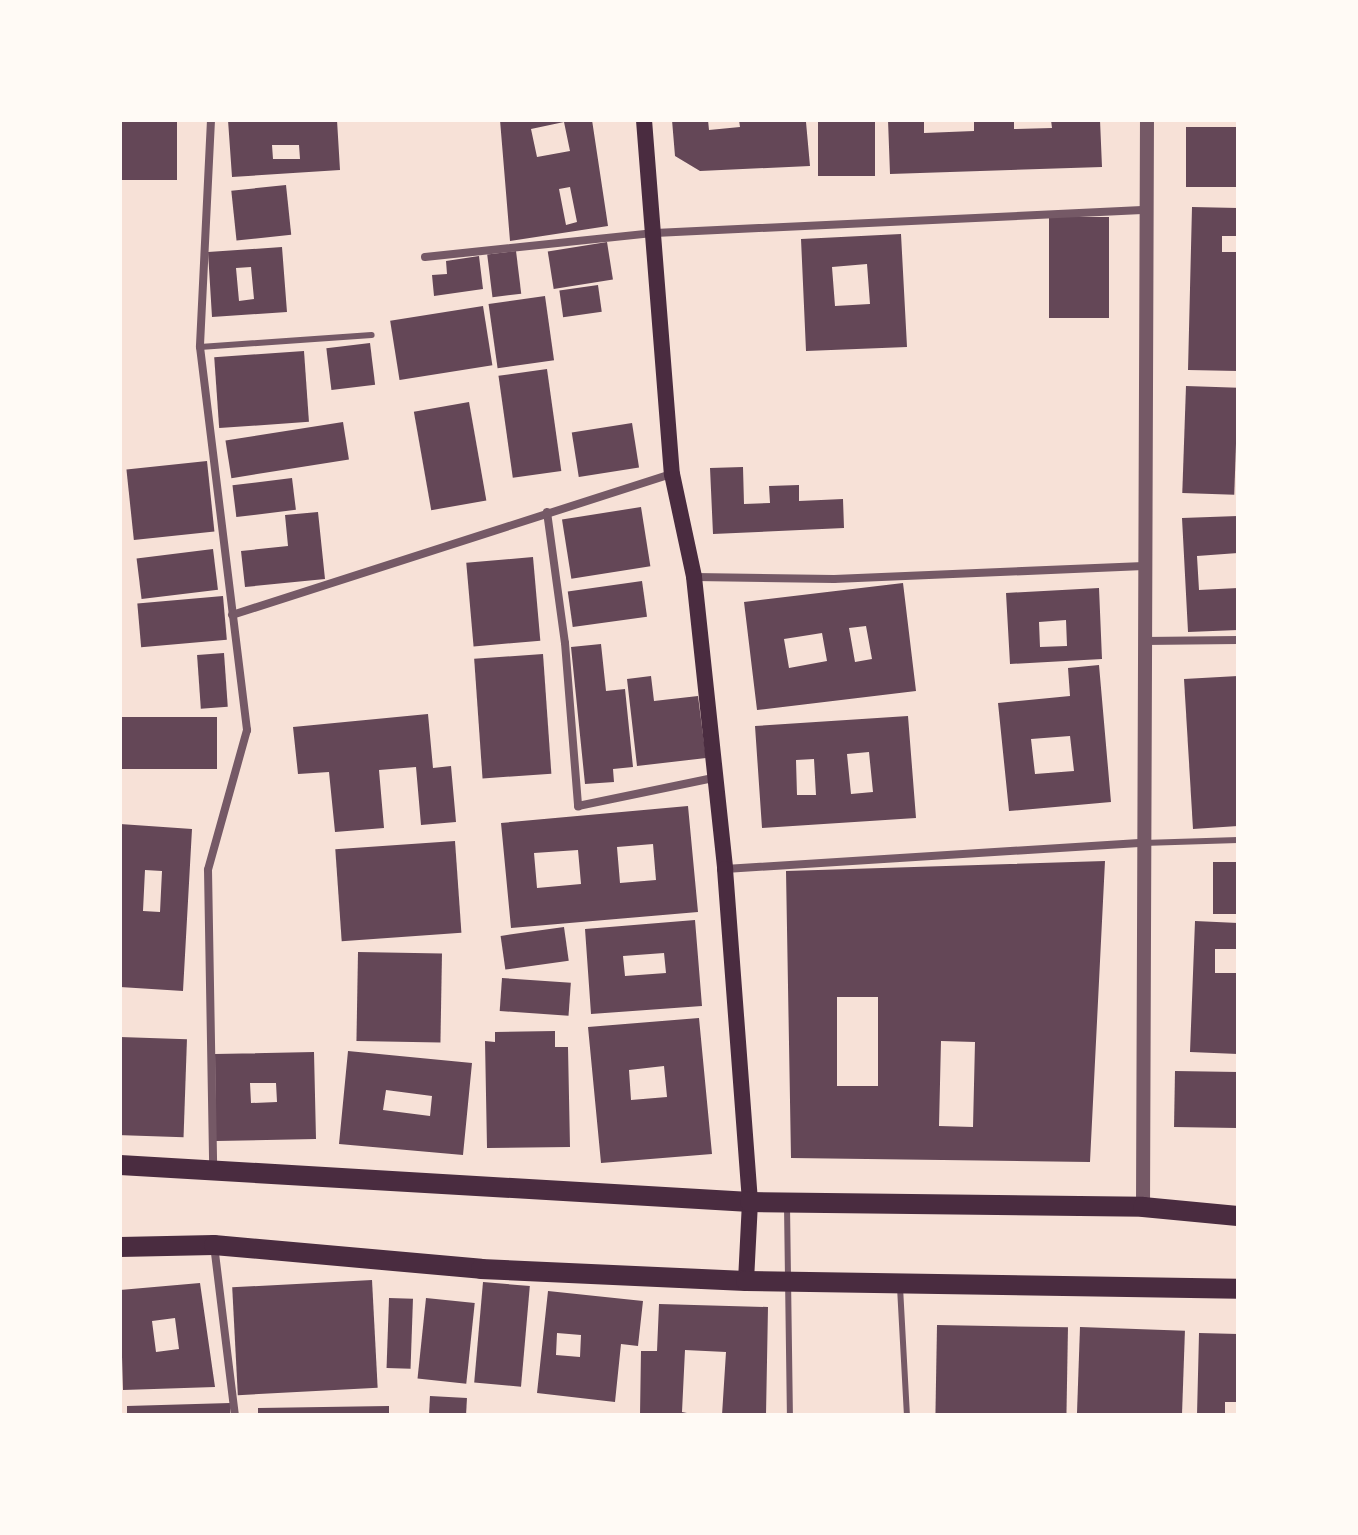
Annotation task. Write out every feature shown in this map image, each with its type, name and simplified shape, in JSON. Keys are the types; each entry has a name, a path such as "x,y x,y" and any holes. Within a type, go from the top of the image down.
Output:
{"main road":[{"path":"644,120 672,474 694,577 725,869 750,1202 746,1281"},
{"path":"120,1165 750,1202 1143,1207 1238,1216"},
{"path":"120,1247 214,1245 481,1269 746,1281 1238,1289"}],"street":[{"path":"211,120 200,347 247,730 208,870 213,1170"},
{"path":"1143,1207 1147,120"},
{"path":"425,257 655,233 1147,210"},
{"path":"232,615 672,474"},
{"path":"547,512 565,643 578,806 713,778"},
{"path":"694,577 834,579 1144,566"},
{"path":"1144,641 1238,640"},
{"path":"725,869 1143,843"},
{"path":"214,1245 235,1415"}],"lane":[{"path":"200,347 372,335"},
{"path":"1143,843 1238,840"},
{"path":"787,1202 785,1282 790,1415"},
{"path":"900,1283 907,1415"}],"building":[{"path":"120,120 177,120 177,180 120,180"},
{"path":"228,120 337,120 340,170 232,177","holes":["272,145 299,145 300,159 273,159"]},
{"path":"500,120 592,120 608,226 510,241","holes":["564,122 570,151 537,157 531,129","570,187 577,222 566,225 559,189"]},
{"path":"672,120 708,120 709,130 740,127 739,120 806,122 810,166 700,171 675,156"},
{"path":"818,120 875,120 875,176 818,176"},
{"path":"888,120 924,120 924,133 974,131 974,120 1014,120 1014,129 1052,128 1051,120 1100,120 1102,167 890,174"},
{"path":"1186,127 1238,127 1238,187 1186,187"},
{"path":"286,185 291,235 237,240 231,191"},
{"path":"1192,207 1238,208 1238,236 1222,236 1222,252 1238,252 1238,371 1188,370"},
{"path":"1049,217 1109,217 1109,318 1049,318"},
{"path":"901,234 907,347 806,351 801,239","holes":["867,264 870,304 835,306 832,267"]},
{"path":"607,242 613,280 554,289 548,251"},
{"path":"282,247 287,312 212,317 208,252","holes":["251,267 254,299 239,301 236,268"]},
{"path":"516,251 521,294 492,297 487,255"},
{"path":"479,256 483,289 434,296 432,275 447,274 446,261"},
{"path":"598,285 602,312 563,317 559,290"},
{"path":"545,296 554,360 498,368 489,304"},
{"path":"483,306 492,365 400,380 390,321"},
{"path":"370,343 375,385 331,390 326,348"},
{"path":"304,351 309,422 219,428 214,357"},
{"path":"547,369 561,471 513,478 498,376"},
{"path":"1186,386 1238,388 1234,495 1182,493"},
{"path":"469,402 486,500 431,510 414,412"},
{"path":"343,422 349,460 231,478 225,441"},
{"path":"632,423 639,467 579,477 572,433"},
{"path":"207,461 214,532 134,540 126,469"},
{"path":"743,467 744,504 770,503 769,486 799,485 799,501 843,499 844,528 713,534 710,468"},
{"path":"292,478 296,510 236,517 232,485"},
{"path":"641,507 650,566 571,579 562,520"},
{"path":"318,512 325,579 245,587 241,551 288,546 285,515"},
{"path":"1238,516 1238,553 1197,556 1199,590 1238,588 1238,630 1188,632 1182,518"},
{"path":"213,549 218,590 142,599 137,558"},
{"path":"533,557 540,641 474,647 466,563"},
{"path":"642,581 647,617 573,627 568,591"},
{"path":"903,583 916,691 757,710 744,602","holes":["866,626 872,659 855,662 849,628","822,633 827,661 789,668 784,639"]},
{"path":"1099,588 1102,659 1010,664 1006,593","holes":["1066,620 1067,646 1040,647 1039,622"]},
{"path":"223,596 227,640 141,647 137,603"},
{"path":"601,644 606,691 625,689 633,767 613,769 614,782 585,784 571,647"},
{"path":"224,653 228,707 201,709 197,655"},
{"path":"543,654 551,774 483,779 474,659"},
{"path":"1099,665 1111,802 1009,811 998,703 1070,696 1068,668","holes":["1070,736 1074,771 1035,774 1031,739"]},
{"path":"651,676 654,701 698,696 706,758 637,766 627,679"},
{"path":"1238,676 1238,826 1193,829 1184,679"},
{"path":"428,714 433,768 451,766 456,822 421,825 416,767 379,770 384,828 335,832 329,772 298,774 293,727"},
{"path":"908,716 916,818 762,828 755,726","holes":["869,752 873,792 851,794 847,754","814,759 816,795 797,795 796,760"]},
{"path":"120,717 217,717 217,769 120,769"},
{"path":"688,806 698,912 511,928 501,823","holes":["653,844 656,880 620,883 617,847","578,850 581,884 537,888 534,853"]},
{"path":"120,824 192,829 183,991 120,987","holes":["145,870 162,871 160,912 143,911"]},
{"path":"455,841 461,933 342,941 335,849"},
{"path":"1105,861 1090,1162 791,1158 786,871","holes":["837,997 878,997 878,1086 837,1086","941,1041 975,1042 973,1127 939,1126"]},
{"path":"1213,862 1238,862 1238,914 1213,914"},
{"path":"695,920 702,1006 591,1014 585,929","holes":["664,953 666,973 625,976 623,956"]},
{"path":"1195,921 1238,923 1238,949 1215,949 1215,973 1238,973 1238,1054 1190,1052"},
{"path":"564,927 569,961 505,970 501,936"},
{"path":"358,952 442,953 440,1042 356,1041"},
{"path":"502,978 571,983 569,1016 500,1011"},
{"path":"699,1018 712,1154 601,1163 588,1027","holes":["664,1066 667,1097 631,1100 629,1070"]},
{"path":"555,1031 555,1047 568,1047 570,1147 487,1148 485,1041 495,1042 495,1032"},
{"path":"120,1037 187,1039 184,1137 120,1135"},
{"path":"348,1051 472,1063 463,1155 339,1144","holes":["386,1090 432,1096 430,1116 383,1110"]},
{"path":"314,1052 316,1139 216,1141 215,1054","holes":["250,1083 276,1083 277,1102 251,1103"]},
{"path":"1175,1071 1238,1072 1237,1128 1174,1127"},
{"path":"372,1280 378,1388 238,1395 232,1287"},
{"path":"483,1282 530,1286 521,1387 474,1383"},
{"path":"200,1283 215,1387 123,1390 120,1290","holes":["175,1318 179,1349 156,1352 152,1321"]},
{"path":"548,1291 643,1301 638,1346 621,1344 615,1402 537,1393","holes":["557,1333 581,1335 580,1357 556,1355"]},
{"path":"389,1298 413,1299 411,1369 387,1368"},
{"path":"426,1298 475,1303 466,1384 418,1379"},
{"path":"659,1304 768,1307 766,1415 722,1415 726,1352 685,1350 682,1412 697,1415 640,1415 641,1351 657,1351"},
{"path":"937,1325 1068,1327 1066,1415 935,1415"},
{"path":"1080,1327 1185,1331 1182,1415 1077,1415"},
{"path":"1199,1333 1238,1334 1238,1402 1225,1402 1225,1415 1197,1415"},
{"path":"430,1396 467,1398 466,1415 429,1415"},
{"path":"230,1403 230,1415 127,1415 127,1406"},
{"path":"389,1406 389,1415 258,1415 258,1408"}]}
